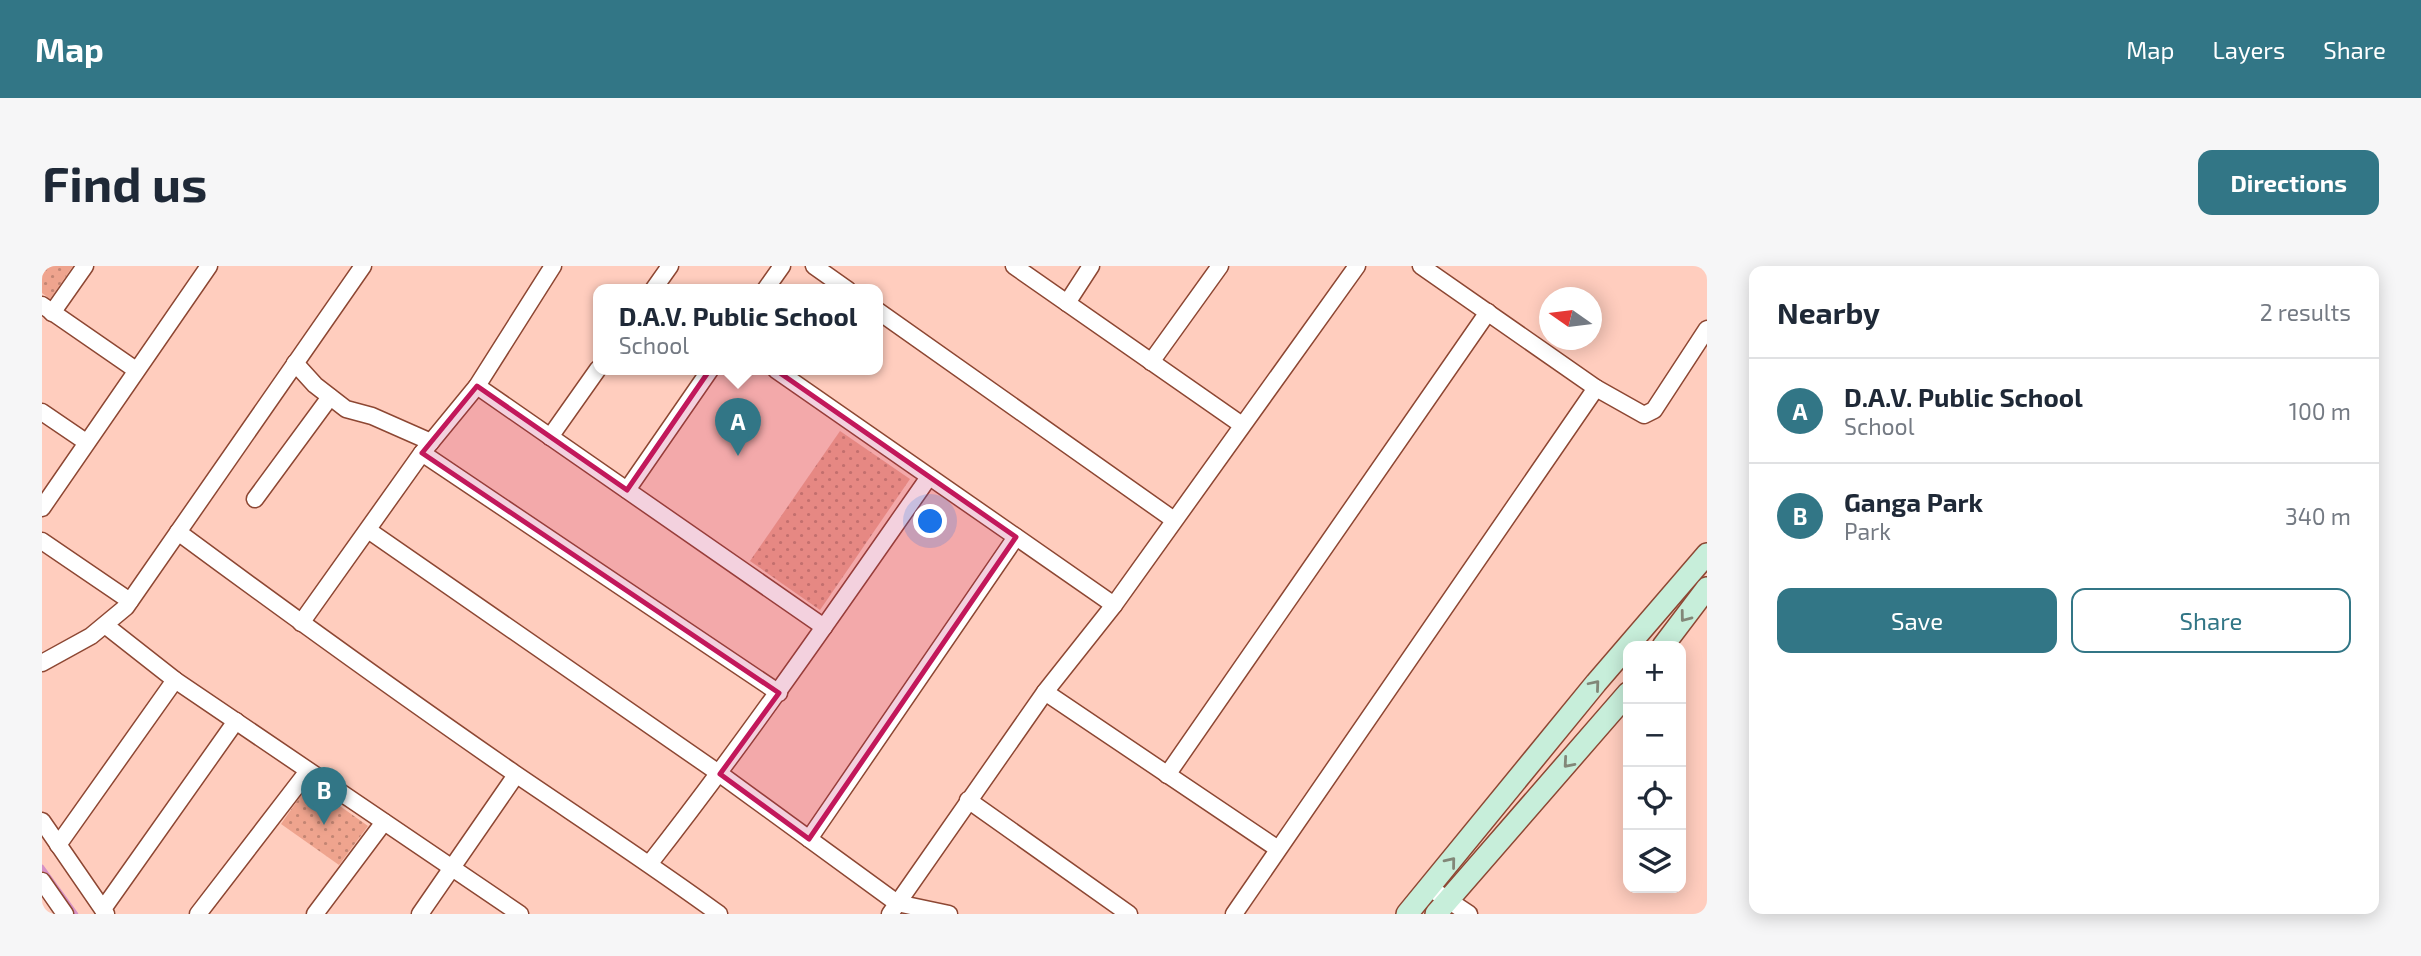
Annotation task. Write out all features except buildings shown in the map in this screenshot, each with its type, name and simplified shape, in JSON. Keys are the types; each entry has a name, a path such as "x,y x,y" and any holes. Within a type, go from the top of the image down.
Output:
{"street":[{"path":"85,266 47,309 136,370"},
{"path":"42,508 209,266"},
{"path":"42,663 105,625 130,601 363,266"},
{"path":"301,623 427,448 477,386 553,266"},
{"path":"657,284 670,266"},
{"path":"769,284 782,266"},
{"path":"814,266 840,284"},
{"path":"1014,266 1242,425"},
{"path":"1067,303 1091,266"},
{"path":"1151,362 1220,266"},
{"path":"894,909 1045,692 1114,605 1357,266"},
{"path":"1421,266 1597,388 1644,415 1650,414 1707,330"},
{"path":"1167,775 1488,312"},
{"path":"883,315 1174,520"},
{"path":"295,363 346,410 372,416 427,448 779,693"},
{"path":"550,437 594,375"},
{"path":"627,490 707,375"},
{"path":"783,375 1114,605"},
{"path":"477,386 824,627"},
{"path":"1234,914 1597,388"},
{"path":"255,499 330,397"},
{"path":"42,412 86,442"},
{"path":"650,863 779,693 929,477"},
{"path":"368,530 720,774 809,839 894,909 949,914"},
{"path":"178,532 516,775 650,863 719,914"},
{"path":"809,839 1016,537"},
{"path":"42,541 130,601"},
{"path":"1407,914 1596,683 1707,554"},
{"path":"1667,641 1707,588"},
{"path":"105,625 175,680 520,914"},
{"path":"58,845 175,680"},
{"path":"1045,692 1278,849"},
{"path":"1442,907 1623,699"},
{"path":"42,821 105,912 236,721"},
{"path":"198,914 308,771"},
{"path":"420,914 516,775"},
{"path":"968,800 1129,914"},
{"path":"315,914 384,822"},
{"path":"42,881 61,914"},
{"path":"1430,888 1442,907 1469,914"}],"highlighted area":[{"path":"731,339 1016,537 809,839 720,774 779,693 422,453 477,386 627,490"}],"shaded area":[{"path":"42,266 73,266 50,299 42,293"},
{"path":"840,431 910,479 820,610 750,561"},
{"path":"309,784 368,826 339,865 281,824"}],"waterway":[{"path":"42,867 76,914"}],"place":[{"name":"D.A.V. Public School","path":"738,456"},
{"name":"Ganga Park","path":"324,825"}]}
